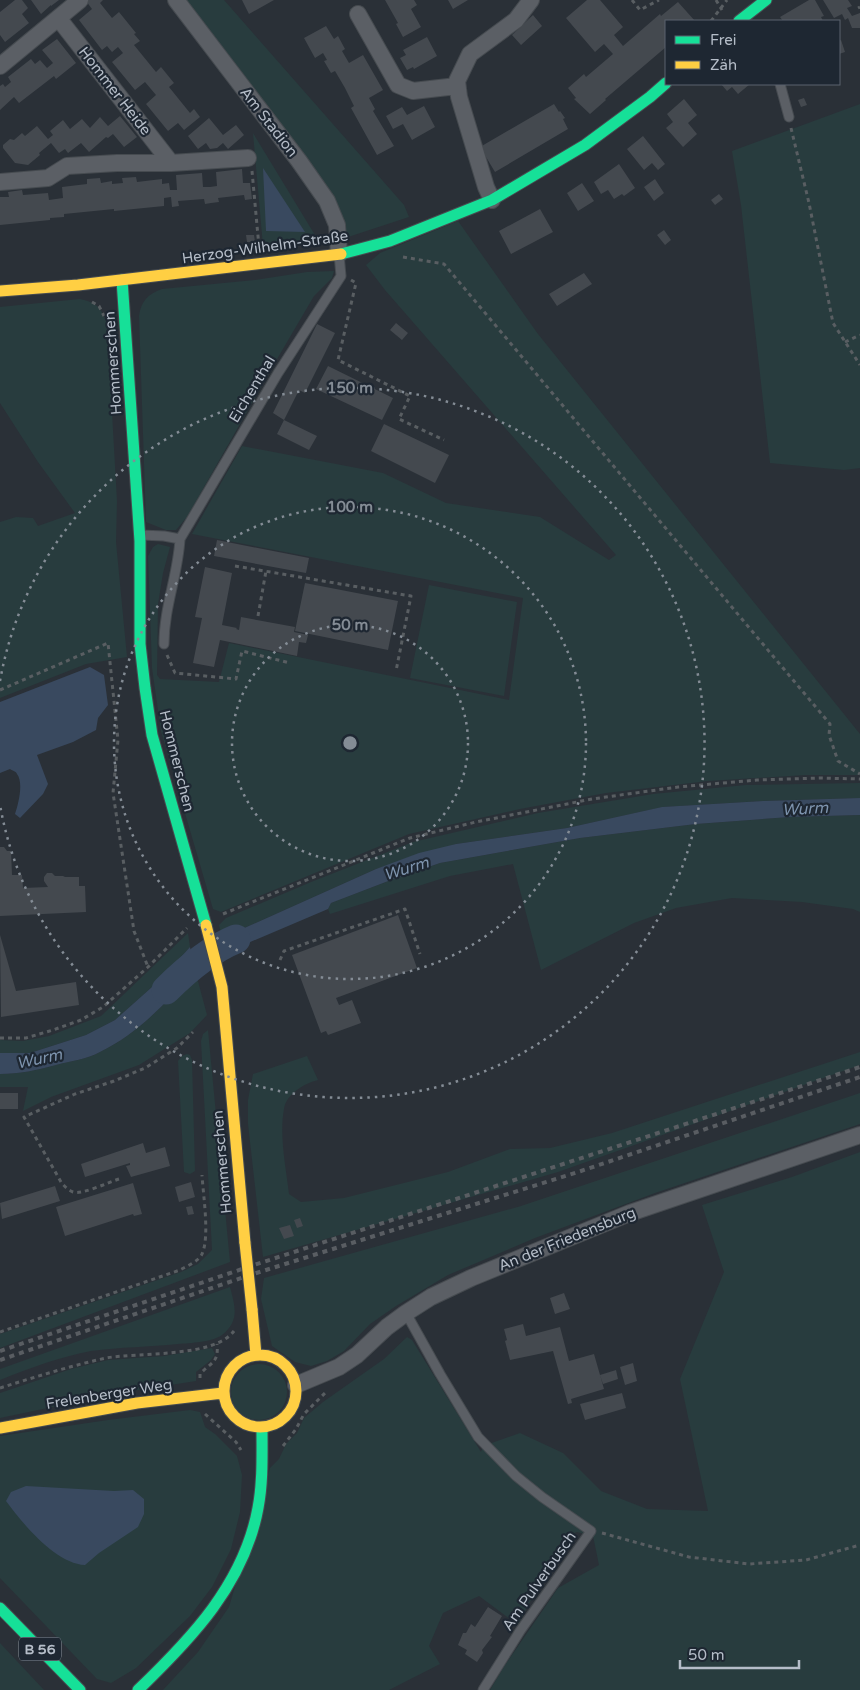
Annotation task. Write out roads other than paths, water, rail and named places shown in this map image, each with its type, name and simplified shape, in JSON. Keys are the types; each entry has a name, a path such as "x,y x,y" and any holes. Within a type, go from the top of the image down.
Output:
{"main road":[{"path":"741,20 754,13 766,0"},
{"name":"Herzog-Wilhelm-Straße","path":"0,291 122,280 339,254 390,241 492,200 585,145 650,98 665,84"},
{"name":"Hommerschen","path":"122,280 139,535 140,644 145,688 152,735 222,987 244,1243 256,1355"},
{"path":"256,1355 274,1357 282,1362 294,1376 296,1385 296,1399 290,1412 280,1422 262,1428 249,1426 234,1417 229,1410 224,1393 227,1375 232,1368 247,1357 256,1355"},
{"name":"Frelenberger Weg","path":"0,1428 137,1403 224,1393"},
{"path":"138,1690 203,1623 223,1595 242,1562 252,1538 259,1508 264,1453 262,1428"},
{"name":"B 56","path":"0,1608 80,1690"},
{"path":"152,1690 157,1672"}],"street":[{"path":"0,66 80,0"},
{"name":"Am Stadion","path":"176,0 327,201 337,224 339,254"},
{"path":"492,200 486,187 456,81 470,54 516,20 531,0"},
{"path":"358,14 398,85 413,91 457,86"},
{"name":"Hommer Heide","path":"59,18 171,163"},
{"path":"1,180 48,178 68,166 117,163 171,163 248,158"},
{"name":"An der Friedensburg","path":"296,1385 339,1367 357,1355 387,1327 431,1297 471,1278 630,1213 860,1135"}],"lane":[{"path":"780,85 789,117"},
{"name":"Eichenthal","path":"164,644 164,623 180,539 278,373 341,276 339,254"},
{"path":"139,535 180,539"},
{"name":"Am Pulverbusch","path":"406,1314 478,1437 516,1476 542,1497 591,1531 520,1631 484,1690"}],"water":[{"path":"263,168 305,232 266,231"},
{"path":"90,667 104,675 108,705 98,718 96,730 73,742 37,755 48,784 43,794 20,818 15,814 20,794 19,778 16,772 10,769 0,773 0,702"},
{"path":"860,798 860,815 790,817 696,824 580,838 440,863 331,903 328,909 222,954 222,938 376,869 419,853 456,844 567,828 662,807"},
{"path":"190,947 195,970 152,1016 127,1036 100,1052 84,1058 42,1069 0,1074 0,1053 30,1053 86,1035 115,1020 161,979"},
{"path":"26,1486 114,1491 133,1490 144,1499 144,1514 138,1527 99,1553 85,1565 74,1563 51,1550 30,1531 6,1501 11,1492"}],"waterway":[{"name":"Wurm","path":"166,990 198,961 236,939"}],"railway":[{"path":"0,1351 248,1267 860,1067"},
{"path":"0,1360 250,1275 581,1171 860,1077"}]}
